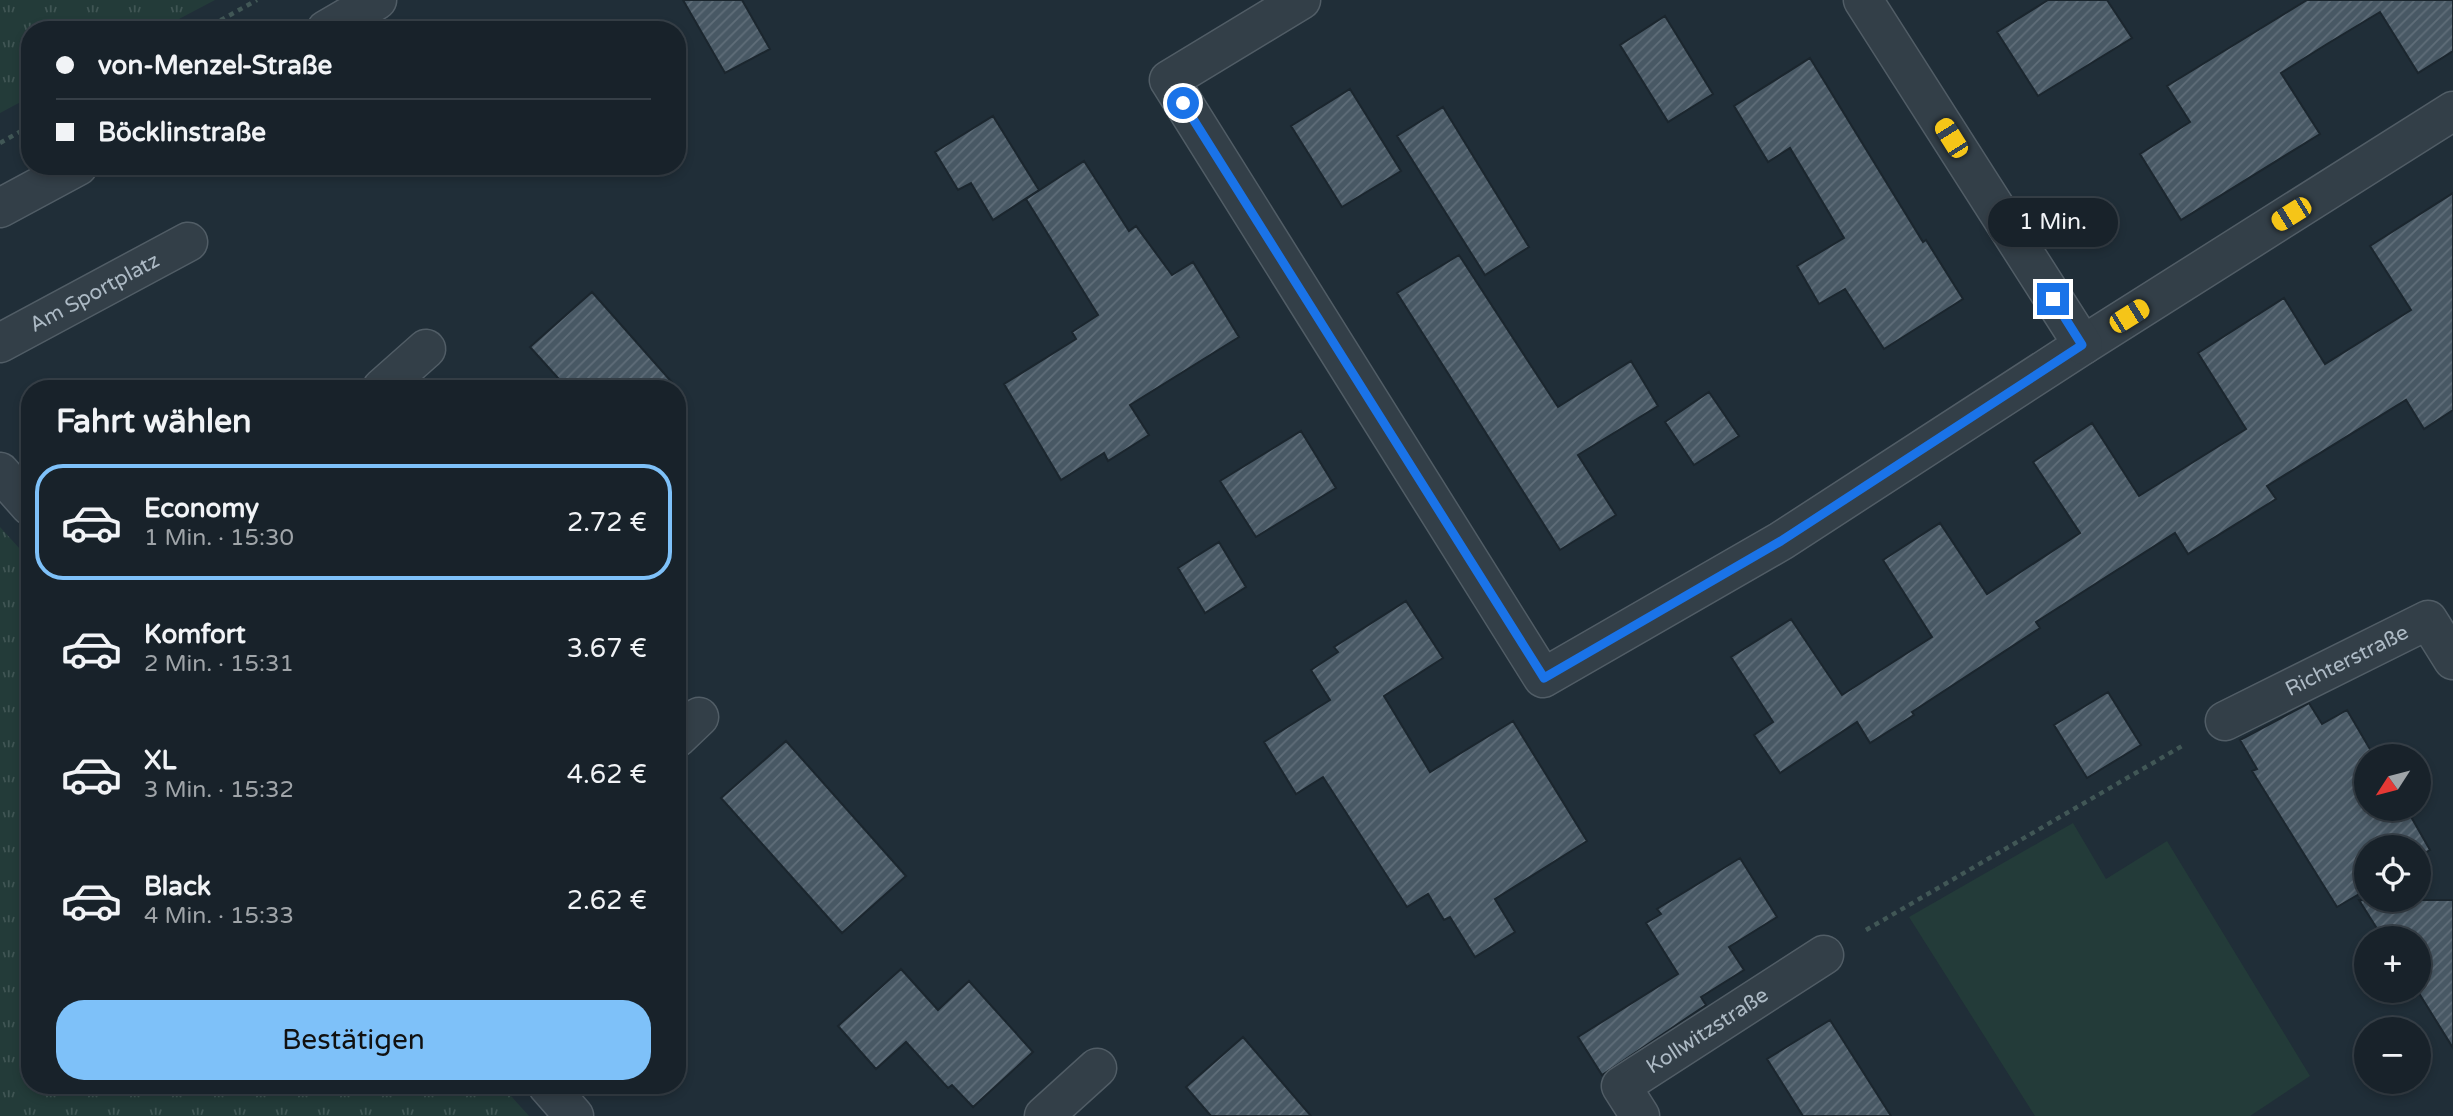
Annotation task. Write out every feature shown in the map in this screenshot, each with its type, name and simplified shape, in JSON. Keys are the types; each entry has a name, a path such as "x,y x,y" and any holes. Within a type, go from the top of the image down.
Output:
{"street":[{"path":"341,21 377,0"},
{"path":"1301,0 1169,80 1544,678 1781,541 2082,345 2453,111"},
{"path":"1863,0 2082,345"},
{"path":"0,208 61,175"},
{"name":"Am Sportplatz","path":"0,343 188,242"},
{"path":"392,380 426,349"},
{"path":"0,472 21,496"},
{"name":"Richterstraße","path":"2225,720 2428,620 2453,660"},
{"name":"Kollwitzstraße","path":"1640,1116 1621,1086 1824,954"},
{"path":"1044,1116 1097,1068"},
{"path":"555,1094 575,1116"}],"path":[{"path":"220,21 257,0"},
{"path":"0,142 21,131"},
{"path":"1824,954 2225,720"}],"green space":[{"path":"0,0 215,0 175,21 21,21 21,102 0,113"},
{"path":"0,527 21,550 21,1094 509,1094 529,1116 0,1116"},
{"path":"2073,823 2106,879 2167,841 2310,1076 2250,1116 2035,1116 1909,917"}],"building":[{"path":"683,0 742,0 770,49 725,73"},
{"path":"2048,0 2107,0 2132,38 2038,96 1997,32"},
{"path":"2307,0 2453,0 2453,51 2418,73 2380,12 2327,44 2281,73 2320,134 2181,220 2140,154 2190,122 2167,86"},
{"path":"1665,16 1713,94 1668,122 1620,45"},
{"path":"1810,58 1923,242 1926,240 1963,299 1884,349 1845,289 1819,304 1797,266 1844,238 1790,148 1768,162 1734,106"},
{"path":"1350,89 1401,171 1342,207 1291,126"},
{"path":"1443,107 1529,247 1485,275 1397,136"},
{"path":"993,116 1039,190 993,220 971,183 958,190 935,152"},
{"path":"1084,161 1129,231 1136,226 1172,275 1193,262 1239,337 1130,405 1149,435 1108,461 1104,453 1061,480 1004,384 1076,339 1072,332 1098,315 1026,199"},
{"path":"2453,193 2453,410 2424,429 2406,400 2267,486 2276,499 2188,554 2175,533 2036,622 2040,628 1912,712 1914,715 1870,743 1857,722 1780,773 1754,735 1773,722 1731,657 1791,619 1842,695 1932,637 1883,560 1940,523 1987,594 2080,533 2033,462 2092,423 2139,496 2246,429 2198,353 2284,298 2325,364 2411,310 2370,246"},
{"path":"1459,255 1558,407 1631,361 1658,406 1578,455 1616,515 1560,550 1397,293"},
{"path":"592,292 670,380 560,380 530,347"},
{"path":"1709,392 1739,436 1694,465 1665,422"},
{"path":"1301,431 1336,488 1256,537 1220,481"},
{"path":"1219,542 1246,587 1205,613 1178,568"},
{"path":"1406,601 1443,658 1384,696 1430,772 1513,721 1587,841 1495,899 1515,932 1475,957 1450,917 1444,920 1428,894 1407,907 1323,777 1296,794 1264,742 1330,700 1311,670 1338,652 1334,647"},
{"path":"2108,692 2141,745 2087,778 2054,725"},
{"path":"2309,703 2322,724 2347,710 2367,744 2354,744 2354,821 2413,821 2421,835 2354,835 2354,897 2337,907 2252,771 2257,769 2240,740"},
{"path":"786,741 906,876 842,933 721,798"},
{"path":"1740,858 1777,917 1729,947 1744,970 1701,997 1706,1005 1602,1075 1578,1037 1678,974 1646,923 1661,914 1657,909"},
{"path":"2431,900 2453,900 2453,1048 2425,1003 2431,1003 2431,926 2375,926 2367,912 2431,912"},
{"path":"901,969 938,1010 969,981 1033,1052 973,1107 952,1085 948,1088 906,1042 876,1069 838,1026"},
{"path":"1830,1020 1891,1116 1803,1116 1767,1059"},
{"path":"1243,1037 1311,1116 1211,1116 1186,1087"}],"route":[{"path":"1183,103 1544,678 1781,541 2082,345 2053,299"}]}
